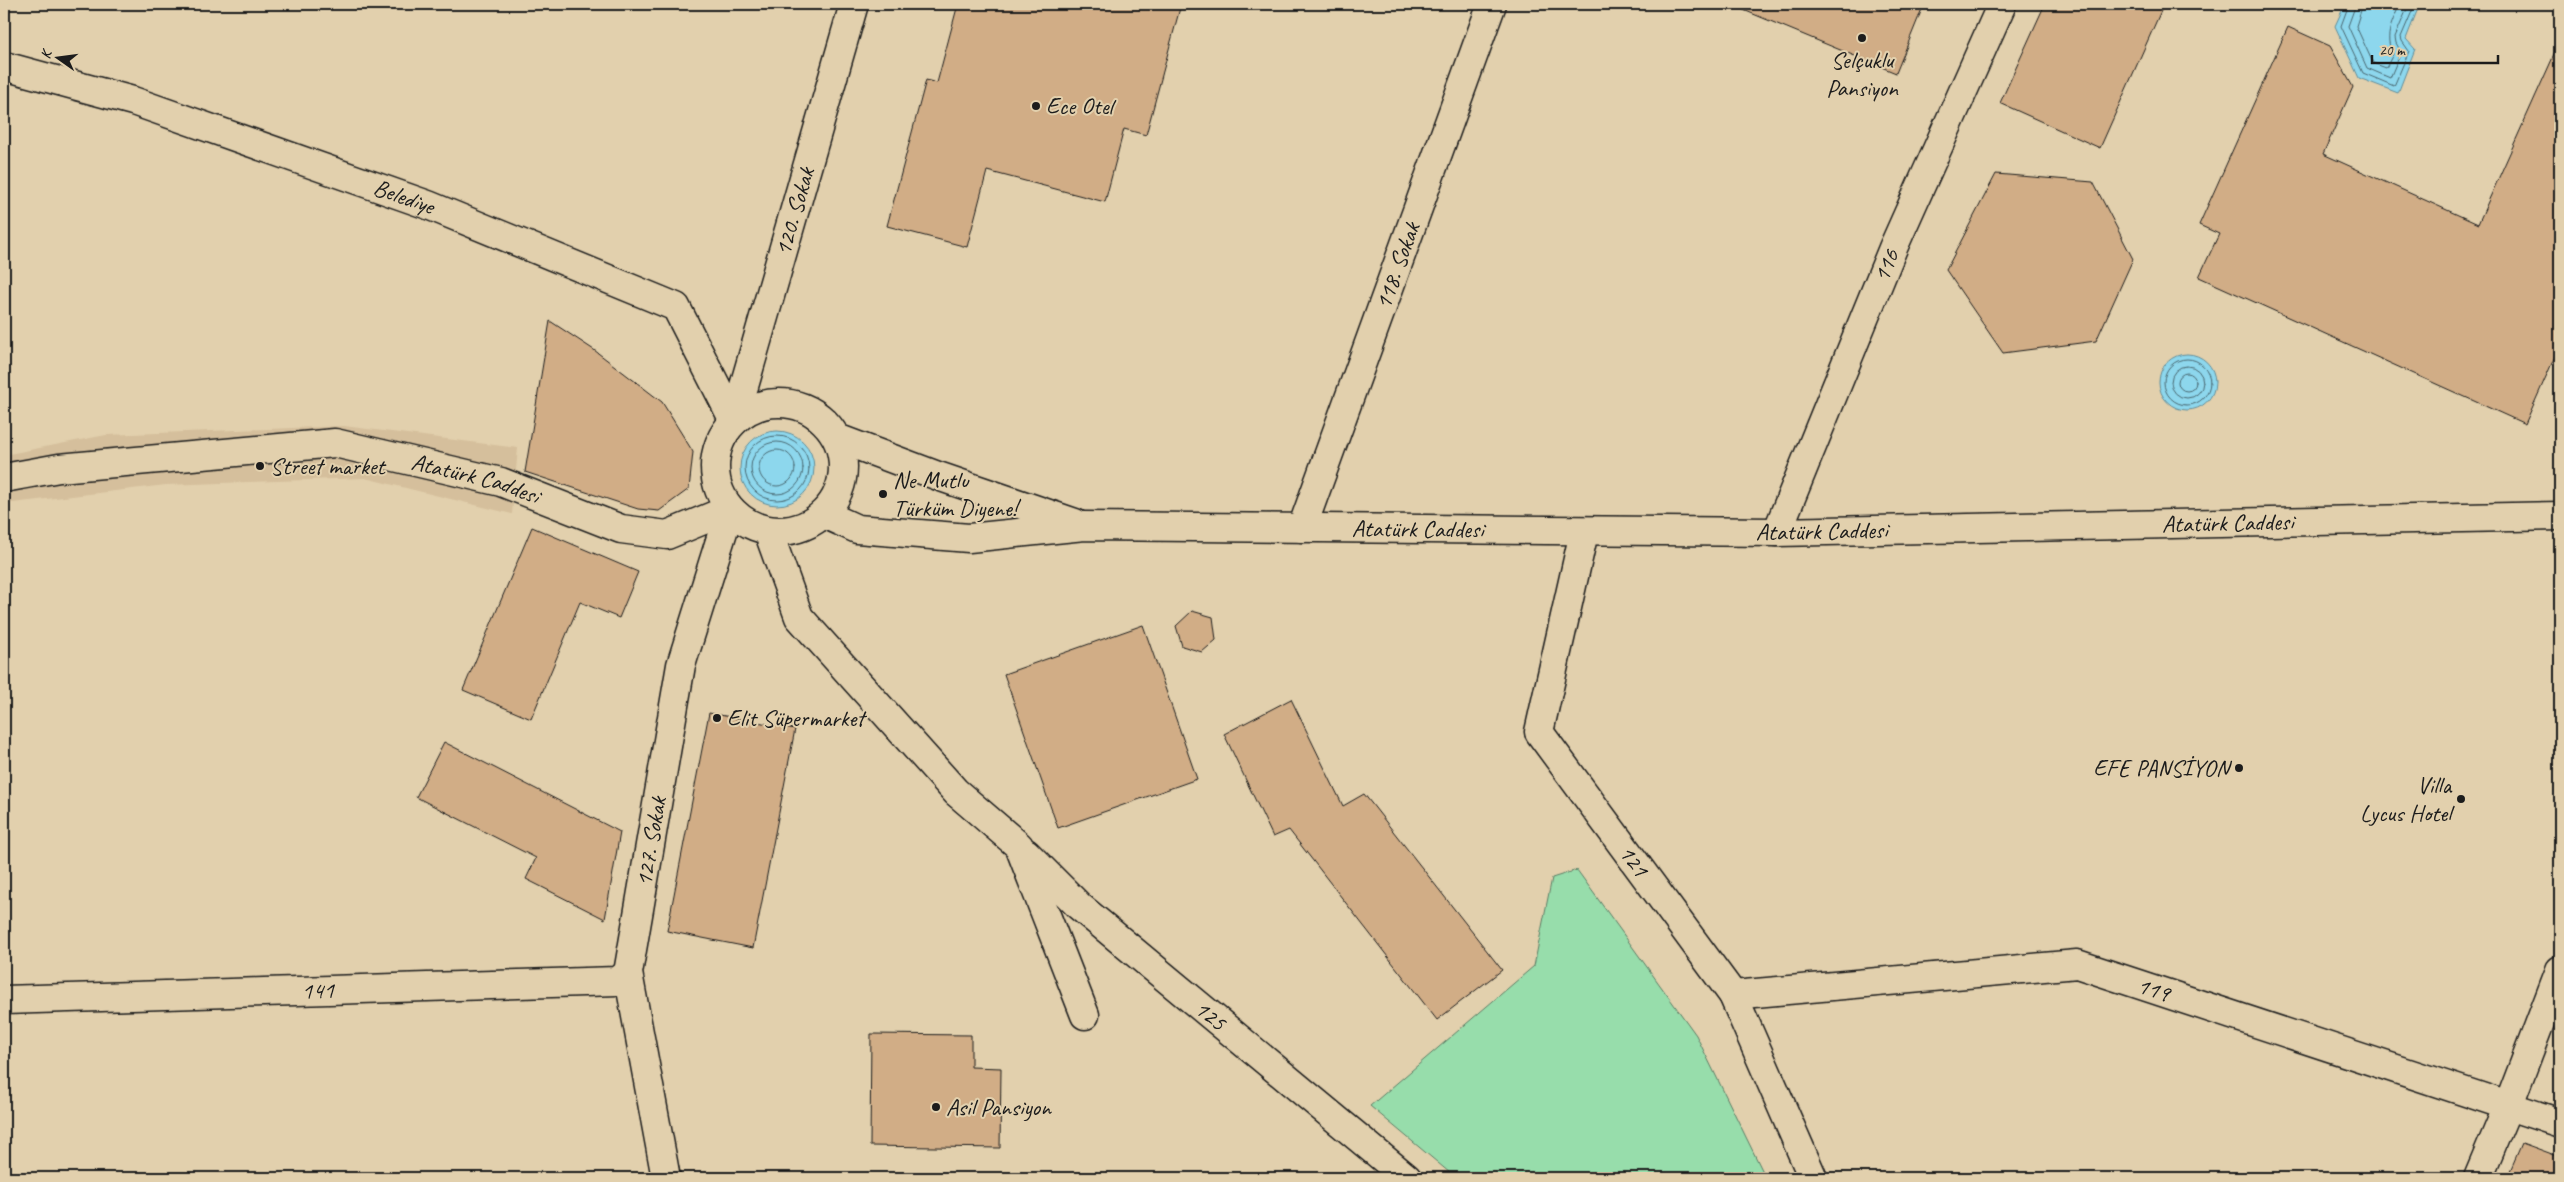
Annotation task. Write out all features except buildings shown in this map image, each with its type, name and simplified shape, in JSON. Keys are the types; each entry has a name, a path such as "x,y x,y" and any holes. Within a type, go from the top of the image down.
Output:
{"street":[{"name":"120. Sokak","path":"734,421 854,4"},
{"name":"118. Sokak","path":"1302,528 1492,4"},
{"name":"116","path":"1777,532 1893,248 2002,4"},
{"name":"Belediye","path":"4,66 134,101 428,205 676,307 734,421"},
{"path":"770,403 790,403 809,410 826,422 837,438 843,458 842,479 836,498 824,514 807,526 788,532 768,531 741,520 730,509 719,493 715,474 716,454 723,436 734,421 750,409 770,403"},
{"name":"Atatürk Caddesi","path":"837,438 938,476 1084,526"},
{"name":"Atatürk Caddesi","path":"4,478 59,468 335,443 501,482 621,529 667,535 730,509"},
{"name":"127. Sokak","path":"666,1178 628,973 681,665 730,509"},
{"name":"Atatürk Caddesi","path":"824,514 858,529 969,538 1084,526 1584,532 1777,532 2560,516"},
{"name":"125","path":"768,531 799,617 956,792 1019,846 1079,906 1407,1178"},
{"name":"121","path":"1584,532 1539,732 1733,995 1813,1178"},
{"path":"1019,846 1085,1015"},
{"name":"119","path":"1733,995 2077,964 2509,1104 2560,1123"},
{"path":"2478,1178 2509,1104 2560,970"},
{"name":"141","path":"4,1000 618,981 628,973"}],"shaded area":[{"name":"Street market","path":"344,426 518,448 512,514 365,478 166,485 4,504 4,455 106,435"}],"green space":[{"path":"1577,870 1696,1035 1766,1178 1456,1178 1370,1106 1534,966 1552,878"}],"water":[{"path":"2345,4 2428,4 2417,11 2406,39 2415,49 2398,93 2359,78 2335,26"},
{"path":"2187,354 2207,362 2215,382 2207,402 2187,410 2167,402 2159,382 2167,362"},
{"path":"777,431 791,434 803,442 811,454 814,468 811,482 803,494 791,502 777,505 763,502 751,494 743,482 740,468 743,454 751,442 763,434"}],"place":[{"name":"Selçuklu Pansiyon","path":"1862,38"},
{"name":"Ece Otel","path":"1036,106"},
{"name":"Street market","path":"260,466"},
{"name":"Ne Mutlu Türküm Diyene!","path":"883,494"},
{"name":"Elit Süpermarket","path":"717,718"},
{"name":"EFE PANSİYON","path":"2239,768"},
{"name":"Villa Lycus Hotel","path":"2461,799"},
{"name":"Asil Pansiyon","path":"936,1107"}]}
